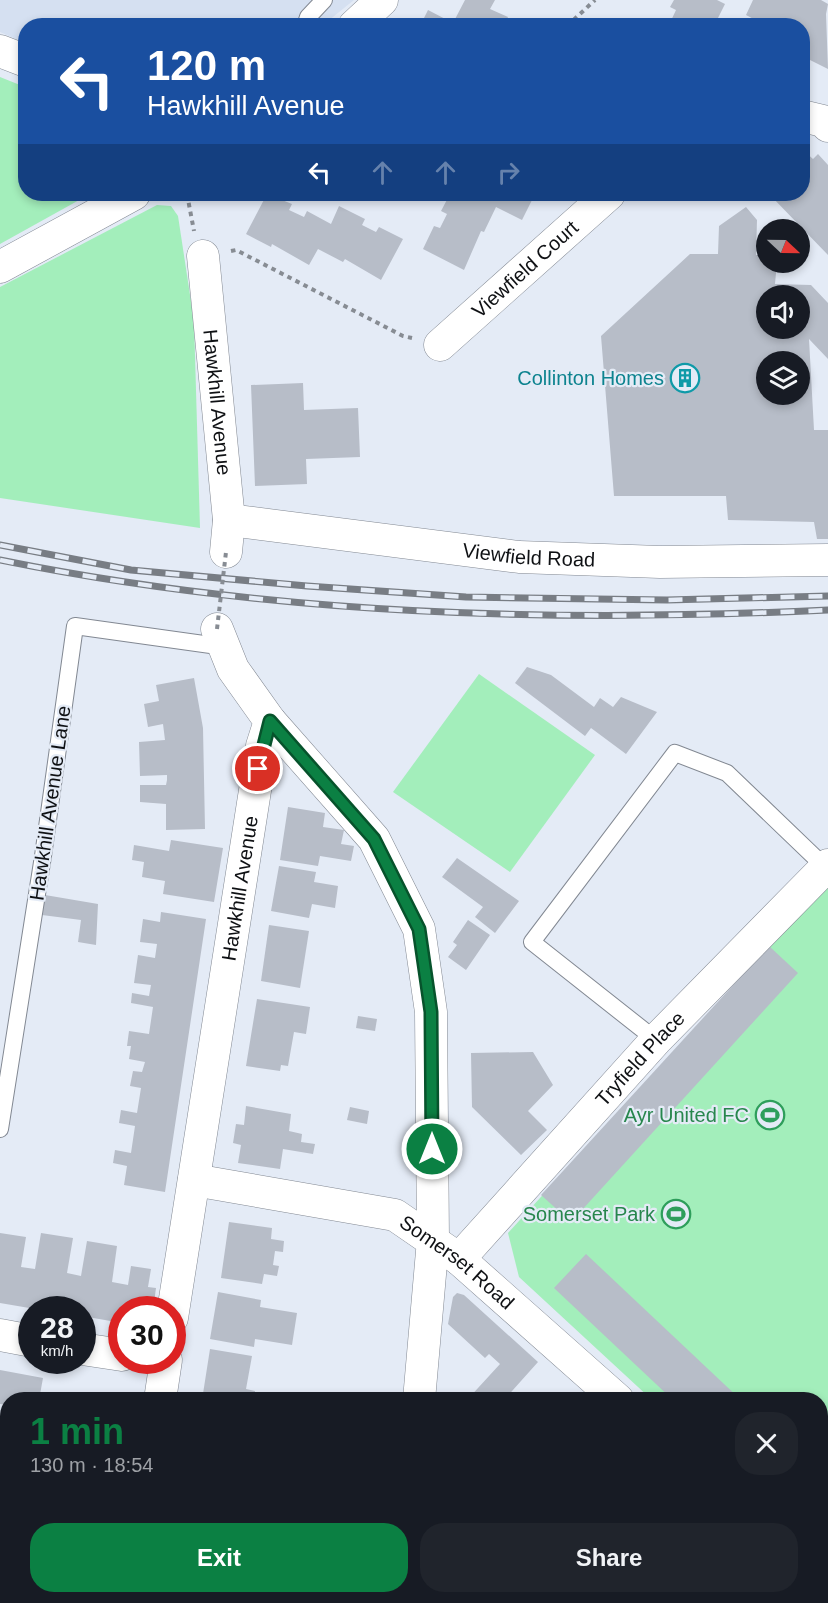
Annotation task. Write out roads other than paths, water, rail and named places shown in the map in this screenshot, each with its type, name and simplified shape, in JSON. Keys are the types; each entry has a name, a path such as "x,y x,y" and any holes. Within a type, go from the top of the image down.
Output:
{"street":[{"path":"362,18 381,0"},
{"path":"0,51 18,58"},
{"path":"810,118 828,126"},
{"path":"0,267 121,201"},
{"name":"Viewfield Court","path":"440,345 601,201"},
{"name":"Hawkhill Avenue","path":"203,256 229,520 226,552"},
{"name":"Viewfield Road","path":"229,520 519,557 660,562 828,560"},
{"path":"221,638 233,669 270,721 374,839 419,929 431,1012 433,1240 420,1392"},
{"name":"Hawkhill Avenue","path":"176,1296 262,746 270,721"},
{"name":"Tryfield Place","path":"459,1259 656,1040 827,867"},
{"name":"Somerset Road","path":"194,1180 395,1215 459,1259 609,1392"},
{"path":"0,1335 18,1338"},
{"path":"160,1392 161,1374"}],"lane":[{"path":"308,18 324,0"},
{"name":"Hawkhill Avenue Lane","path":"0,1129 43,856 75,626 221,638"},
{"path":"656,1040 532,942 675,753 727,773 827,867"}],"railway":[{"path":"0,545 131,570 307,586 466,597 667,600 828,596"},
{"path":"0,560 205,593 412,610 620,615 828,610"}],"place":[{"name":"Collinton Homes","path":"685,378"},
{"name":"Ayr United FC","path":"770,1115"},
{"name":"Somerset Park","path":"676,1214"}]}
